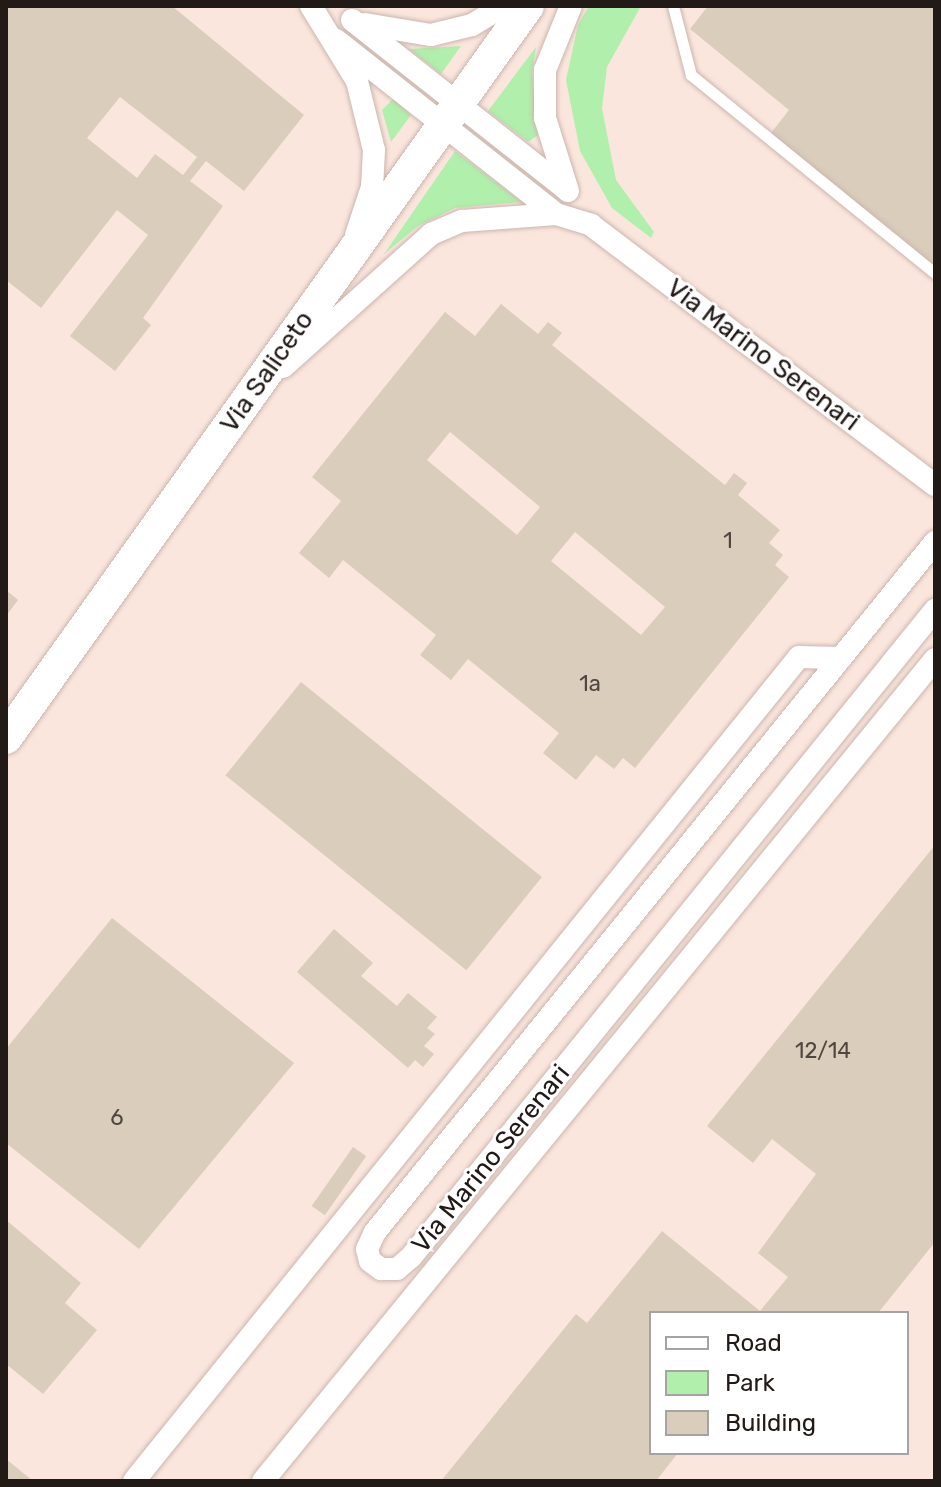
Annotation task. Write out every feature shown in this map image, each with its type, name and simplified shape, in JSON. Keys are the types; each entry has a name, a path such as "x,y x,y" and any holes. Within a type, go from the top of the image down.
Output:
{"main road":[{"name":"Via Saliceto","path":"6,738 528,6"}],"street":[{"path":"312,6 391,32 431,35 472,25 504,6"},
{"path":"312,6 336,40 357,81 374,150 372,187 346,261"},
{"name":"Via Marino Serenari","path":"571,6 545,70 545,118 567,190 591,225 935,485"},
{"path":"352,20 451,113"},
{"path":"336,40 451,113"},
{"name":"Via Marino Serenari","path":"451,113 567,190"},
{"name":"Via Marino Serenari","path":"451,113 556,214"},
{"name":"Via Marino Serenari","path":"247,401 431,234 462,221 556,214 591,225"},
{"name":"Via Marino Serenari","path":"935,542 375,1232 367,1249 381,1269 397,1269 411,1257 935,610"},
{"path":"134,1481 799,657 841,658"},
{"name":"Via Marino Serenari","path":"263,1481 935,659"},
{"path":"883,674 907,693"},
{"path":"706,772 731,793"},
{"path":"756,832 779,850"},
{"path":"563,949 588,969"},
{"path":"600,1024 622,1042"},
{"path":"425,1120 450,1139"}],"lane":[{"path":"673,6 691,75 935,273"}],"green space":[{"path":"589,6 641,6 607,67 602,108 616,180 654,232 651,238 612,208 580,151 566,80 578,25"},
{"path":"461,46 441,74 409,49"},
{"path":"536,47 532,72 538,135 528,142 488,111"},
{"path":"393,99 411,115 391,142 382,110"},
{"path":"455,151 522,202 455,208 418,226 384,254"}],"building":[{"path":"6,6 172,6 304,115 244,191 206,161 190,181 223,206 143,318 151,325 115,371 70,336 148,235 117,210 41,308 6,280","holes":["120,97 197,157 183,175 155,154 137,178 87,138"]},
{"path":"708,6 935,6 935,267 771,133 789,110 690,29"},
{"path":"501,304 538,334 548,322 562,333 552,345 725,485 734,473 747,483 738,495 780,530 769,543 783,555 775,565 789,577 635,768 623,758 614,769 596,755 576,780 543,753 559,733 468,659 451,680 420,655 436,635 343,560 329,578 299,553 341,501 312,477 445,312 475,336","holes":["450,432 540,507 517,535 427,460","575,532 665,607 641,635 551,561"]},
{"path":"6,590 18,600 6,616"},
{"path":"301,682 542,877 466,970 225,775"},
{"path":"935,845 935,1242 880,1311 760,1311 788,1277 758,1253 816,1174 772,1139 753,1163 707,1126"},
{"path":"112,918 294,1063 139,1249 6,1143 6,1049"},
{"path":"334,929 373,963 361,976 397,1006 408,993 437,1017 427,1028 435,1034 424,1046 434,1054 423,1067 415,1060 408,1068 297,972"},
{"path":"353,1147 366,1156 325,1215 312,1206"},
{"path":"6,1220 81,1283 65,1303 97,1330 43,1394 6,1364"},
{"path":"662,1231 760,1311 649,1311 649,1455 676,1455 656,1481 441,1481 576,1314 587,1323"},
{"path":"6,1459 33,1481 6,1481"}]}
